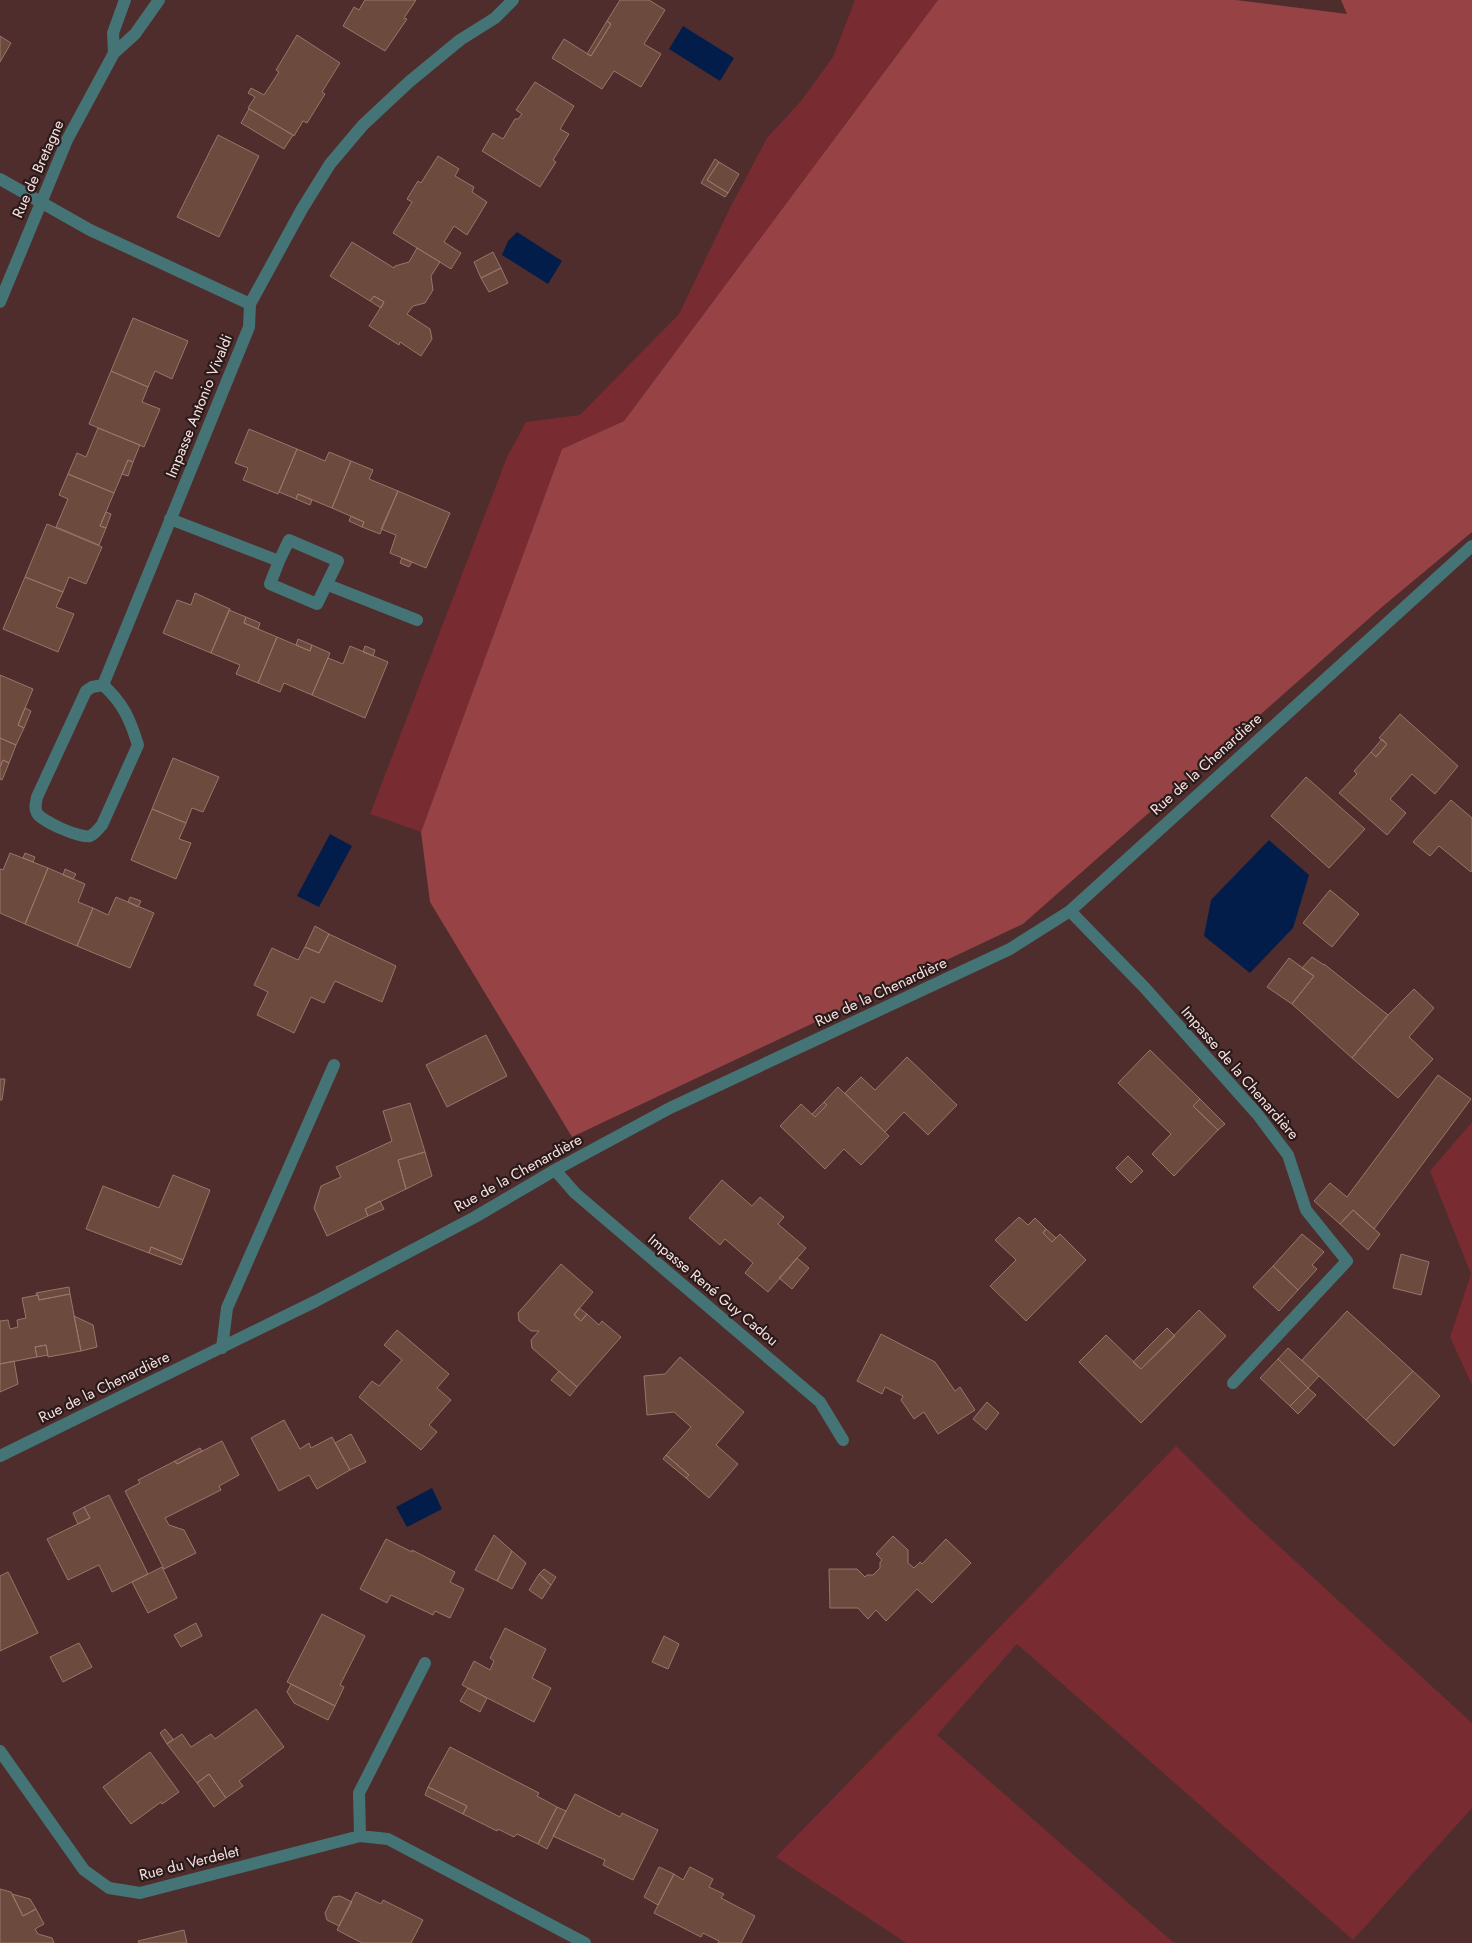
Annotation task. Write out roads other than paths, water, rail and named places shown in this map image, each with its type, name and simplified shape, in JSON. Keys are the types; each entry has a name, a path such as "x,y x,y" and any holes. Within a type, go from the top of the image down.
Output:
{"street":[{"name":"Rue de Bretagne","path":"114,53 113,33 125,0"},
{"name":"Rue de Bretagne","path":"0,302 67,140 114,53 135,34 159,0"},
{"path":"0,179 90,230 250,304 302,208 330,164 363,125 409,82 460,40 495,18 513,0"},
{"name":"Impasse Antonio Vivaldi","path":"103,684 249,327 250,304"},
{"path":"170,519 279,561"},
{"path":"289,540 338,561 328,585 317,604 270,584 279,561 289,540"},
{"name":"Rue de la Chenardière","path":"0,1456 222,1348 475,1217 555,1170 670,1108 1010,949 1070,911 1472,546"},
{"path":"328,585 418,620"},
{"path":"103,684 117,697 122,705 131,721 138,745 102,825 88,836 81,836 43,820 35,807 37,798 86,691 103,684"},
{"name":"Impasse de la Chenardière","path":"1070,911 1144,988 1258,1115 1288,1155 1306,1210 1347,1261 1233,1382"},
{"path":"222,1348 227,1308 334,1065"},
{"name":"Impasse René Guy Cadou","path":"555,1170 575,1193 820,1402 842,1440"},
{"path":"360,1836 359,1792 425,1663"},
{"name":"Rue du Verdelet","path":"0,1751 84,1870 109,1888 140,1893 360,1836 388,1838 585,1943"}],"water":[{"path":"683,26 734,58 720,81 669,49"},
{"path":"517,232 562,261 548,284 502,255 508,241"},
{"path":"330,834 352,846 319,907 297,896"},
{"path":"1269,840 1309,875 1293,928 1250,973 1204,936 1211,900"},
{"path":"432,1488 442,1509 407,1527 396,1507"}]}
